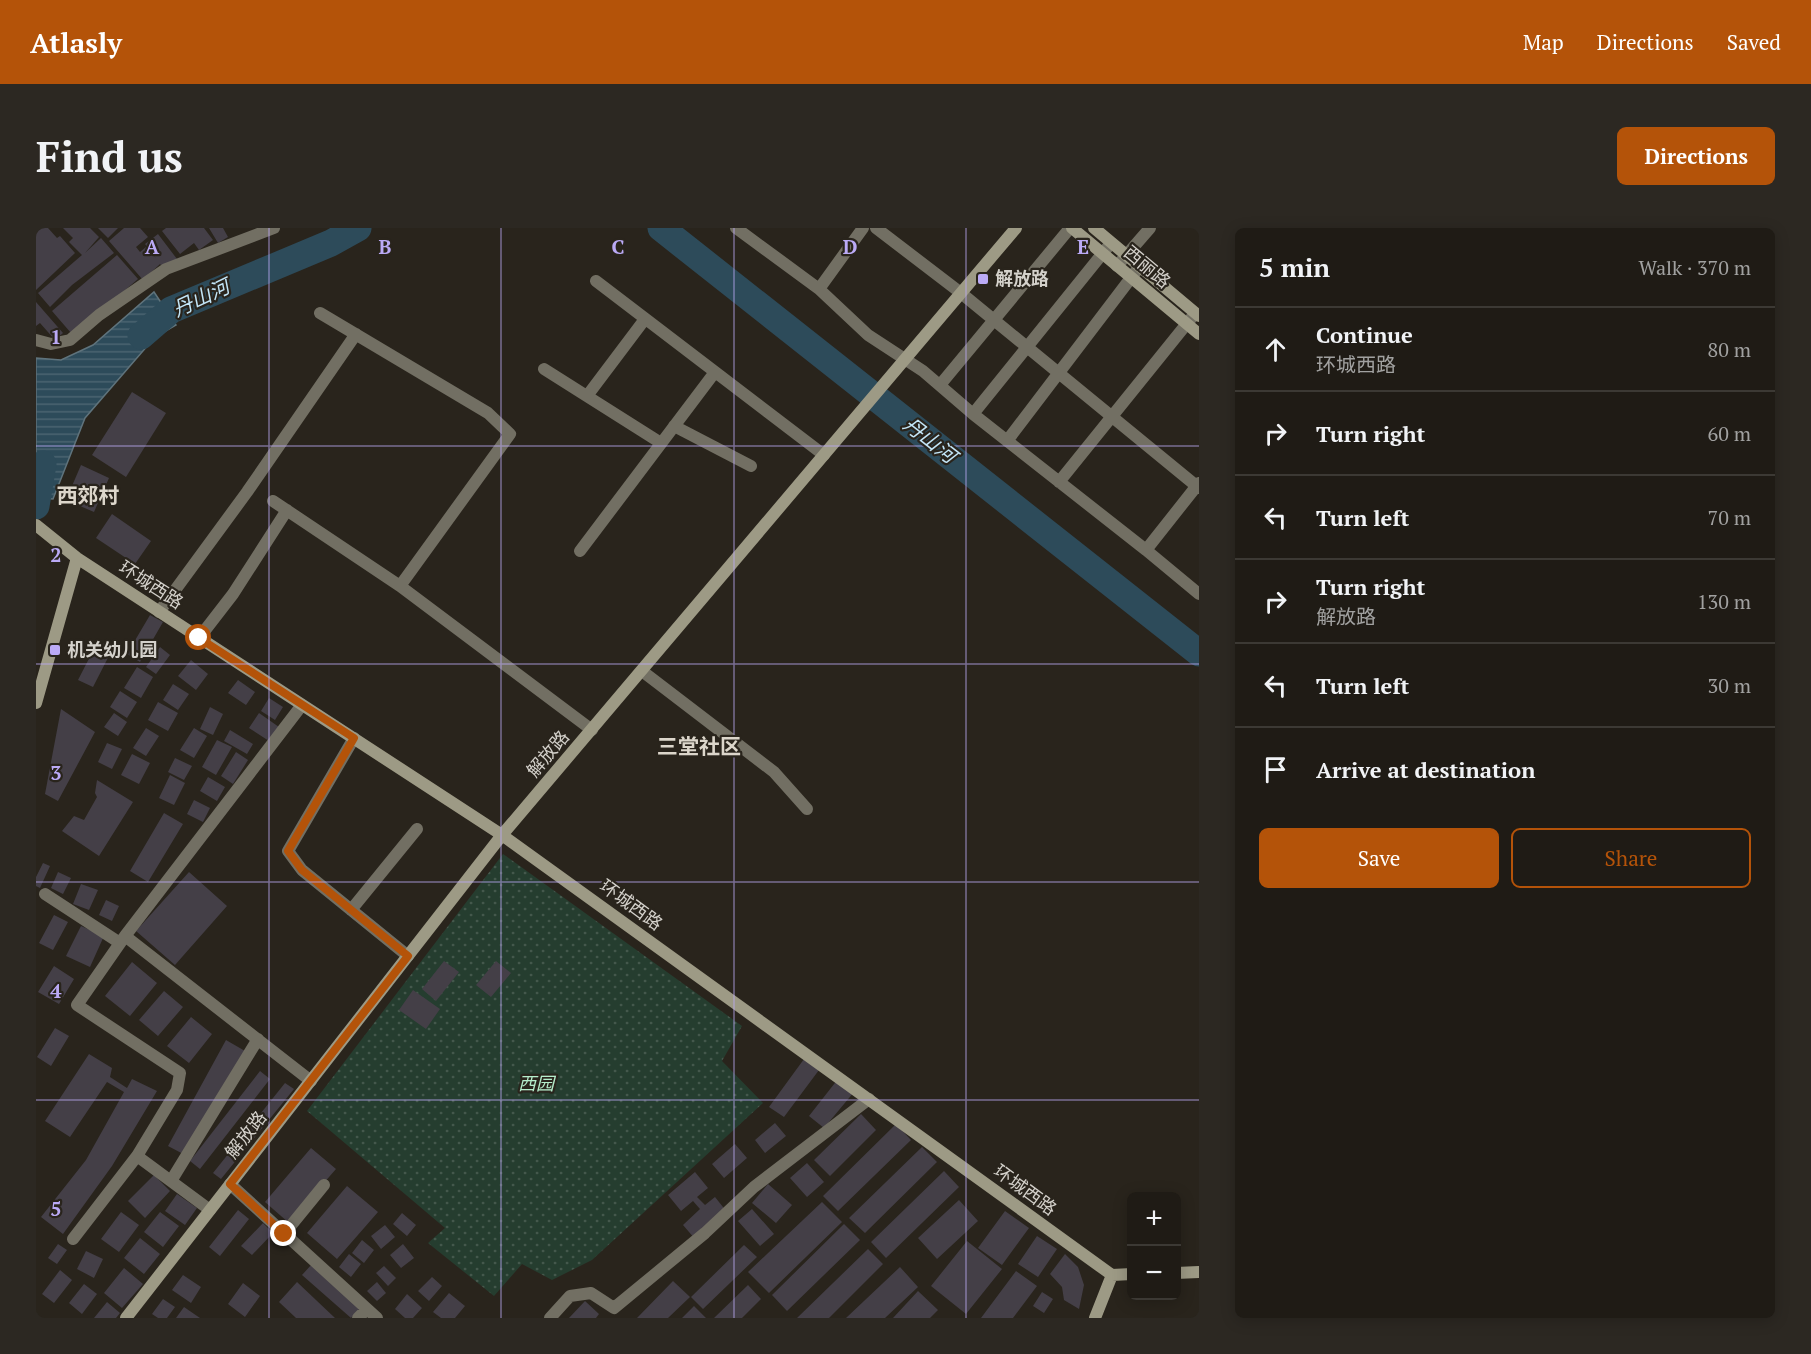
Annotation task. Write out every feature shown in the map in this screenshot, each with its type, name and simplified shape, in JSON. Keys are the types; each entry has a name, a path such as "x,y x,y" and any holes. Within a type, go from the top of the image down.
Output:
{"street":[{"path":"36,340 51,344 70,340 99,315 166,269 274,228"},
{"path":"736,228 819,289 868,335 915,365 1199,594"},
{"path":"819,289 863,228"},
{"path":"876,228 961,293 1198,486 1146,550"},
{"name":"解放路","path":"126,1318 502,835 1016,228"},
{"path":"940,385 1071,228"},
{"name":"西丽路","path":"1071,228 1199,334"},
{"name":"西丽路","path":"1094,228 1197,314"},
{"path":"1117,266 1150,228"},
{"path":"973,414 1111,243"},
{"path":"1007,441 1140,266"},
{"path":"596,281 824,455"},
{"path":"320,313 488,413 510,434 400,586"},
{"path":"1059,482 1186,324 1197,314"},
{"path":"587,396 645,319"},
{"path":"159,612 247,492 356,334"},
{"path":"544,369 661,443"},
{"path":"580,550 715,372"},
{"path":"674,426 751,466"},
{"path":"273,501 400,586 592,730"},
{"path":"199,638 233,594 287,510"},
{"name":"环城西路","path":"36,525 77,558 502,835 1112,1275"},
{"path":"36,704 77,558"},
{"path":"642,671 774,772 807,809"},
{"path":"73,1239 137,1156 177,1090 180,1073 77,1005 123,939 302,705"},
{"path":"354,738 288,851 302,870 408,956"},
{"path":"351,910 417,829"},
{"path":"45,894 123,939 311,1081"},
{"path":"171,1181 258,1039"},
{"path":"550,1318 570,1296 591,1293 614,1308 705,1233 754,1187 869,1099"},
{"path":"137,1156 210,1210"},
{"path":"230,1184 363,1313 377,1318"},
{"path":"284,1234 324,1185"},
{"path":"1181,1273 1199,1272"},
{"path":"1095,1318 1112,1275 1127,1274"}],"green space":[{"name":"西园","path":"503,854 742,1026 722,1061 763,1103 592,1260 552,1280 522,1264 494,1296 428,1243 445,1228 307,1111"}],"water":[{"path":"154,292 176,325 155,337 85,418 53,499 36,498 36,358 61,360 93,345"}],"building":[{"path":"36,228 48,228 57,238 60,236 75,253 36,290"},
{"path":"63,228 90,228 99,237 85,253 101,238 114,253 72,285 50,307 38,293 82,255 69,242 73,238"},
{"path":"98,228 118,228 108,238"},
{"path":"124,228 140,228 148,237 136,247 140,252 146,247 156,258 145,244 158,234 177,259 164,269 160,264 143,280 109,241"},
{"path":"166,228 204,228 213,240 199,250 194,243 180,254 162,231"},
{"path":"209,228 223,228 228,237 218,243"},
{"path":"117,255 138,279 71,333 52,311"},
{"path":"36,302 63,333 55,340 40,323 36,326"},
{"path":"132,392 166,413 126,477 92,455"},
{"path":"81,465 109,478 94,512 66,500"},
{"path":"112,514 151,541 135,564 96,538"},
{"path":"150,615 163,622 140,662 127,654"},
{"path":"98,641 113,648 93,687 78,680"},
{"path":"160,647 170,655 156,674 146,667"},
{"path":"191,660 208,674 196,690 178,676"},
{"path":"137,667 153,677 141,698 124,688"},
{"path":"238,680 255,692 246,705 228,693"},
{"path":"173,684 189,694 178,710 163,700"},
{"path":"120,691 137,702 127,718 110,707"},
{"path":"269,698 283,707 275,720 261,711"},
{"path":"158,702 178,713 168,731 148,720"},
{"path":"210,707 223,714 213,735 200,729"},
{"path":"61,709 95,732 58,801 45,794"},
{"path":"114,713 127,722 118,736 104,727"},
{"path":"259,713 279,727 269,741 249,728"},
{"path":"146,728 159,736 146,756 133,748"},
{"path":"194,728 207,736 194,758 180,750"},
{"path":"230,730 253,744 247,754 224,741"},
{"path":"217,740 232,747 216,775 202,767"},
{"path":"107,743 122,749 112,769 98,762"},
{"path":"236,752 248,760 233,784 221,776"},
{"path":"132,754 150,763 139,784 121,775"},
{"path":"175,758 192,766 184,780 168,772"},
{"path":"170,775 185,783 174,805 159,798"},
{"path":"208,777 225,787 217,801 200,791"},
{"path":"97,780 133,802 99,856 62,831 74,816 84,820 97,797 95,793"},
{"path":"194,800 210,808 203,822 187,814"},
{"path":"164,813 183,824 148,882 130,871"},
{"path":"43,863 50,866 40,888 36,886 36,877"},
{"path":"58,872 71,878 63,894 51,888"},
{"path":"189,872 227,906 175,965 136,931"},
{"path":"81,884 98,890 89,910 73,904"},
{"path":"106,900 119,906 112,921 99,915"},
{"path":"54,915 68,922 53,950 39,943"},
{"path":"81,926 104,936 90,967 66,956"},
{"path":"444,961 459,972 436,1001 422,989"},
{"path":"496,961 511,973 491,997 476,985"},
{"path":"132,962 157,983 130,1016 105,996"},
{"path":"54,966 74,979 59,1004 38,992"},
{"path":"413,990 440,1009 426,1029 399,1010"},
{"path":"164,991 183,1007 158,1036 139,1020"},
{"path":"191,1017 212,1034 189,1063 167,1046"},
{"path":"55,1028 69,1036 51,1066 37,1057"},
{"path":"226,1040 245,1051 187,1156 168,1146"},
{"path":"89,1054 112,1068 110,1077 127,1088 132,1079 157,1091 112,1166 63,1234 41,1217 86,1160 124,1092 107,1082 70,1137 45,1121"},
{"path":"804,1059 819,1070 784,1117 769,1107"},
{"path":"260,1071 270,1079 200,1169 190,1161"},
{"path":"838,1079 854,1092 824,1128 809,1116"},
{"path":"285,1083 294,1089 221,1179 213,1173"},
{"path":"861,1114 876,1130 830,1176 814,1160"},
{"path":"775,1123 786,1136 765,1153 755,1140"},
{"path":"896,1124 911,1140 838,1211 823,1196"},
{"path":"735,1144 747,1158 724,1178 712,1164"},
{"path":"922,1147 937,1162 865,1233 849,1218"},
{"path":"311,1148 336,1169 289,1223 265,1202"},
{"path":"807,1163 824,1182 807,1197 790,1178"},
{"path":"944,1171 959,1187 886,1258 871,1242"},
{"path":"695,1172 708,1188 697,1197 705,1205 715,1197 727,1212 695,1239 683,1225 700,1209 693,1201 681,1211 668,1195"},
{"path":"154,1175 170,1191 145,1218 128,1201"},
{"path":"768,1184 792,1205 776,1223 752,1203"},
{"path":"347,1186 378,1212 337,1259 307,1233"},
{"path":"177,1194 197,1208 185,1225 165,1211"},
{"path":"959,1200 978,1221 937,1259 918,1238"},
{"path":"822,1202 842,1222 769,1293 748,1272"},
{"path":"752,1209 774,1234 760,1246 738,1221"},
{"path":"238,1210 249,1219 220,1256 209,1247"},
{"path":"1005,1211 1029,1228 1002,1265 978,1248"},
{"path":"121,1212 139,1225 119,1252 101,1239"},
{"path":"160,1212 179,1226 163,1247 144,1232"},
{"path":"402,1213 416,1225 407,1236 393,1224"},
{"path":"263,1223 273,1233 252,1255 241,1246"},
{"path":"844,1224 860,1240 787,1311 772,1295"},
{"path":"385,1225 395,1237 381,1249 371,1236"},
{"path":"1037,1236 1057,1249 1038,1277 1018,1264"},
{"path":"140,1238 160,1254 144,1274 124,1258"},
{"path":"362,1240 374,1250 364,1263 352,1253"},
{"path":"967,1241 1002,1269 966,1314 931,1286"},
{"path":"58,1244 67,1250 57,1264 48,1258"},
{"path":"403,1244 414,1258 401,1268 390,1255"},
{"path":"744,1245 757,1257 703,1309 691,1297"},
{"path":"868,1249 883,1264 829,1318 797,1318"},
{"path":"86,1251 103,1259 94,1278 77,1269"},
{"path":"349,1254 361,1264 351,1277 339,1267"},
{"path":"1065,1254 1078,1267 1084,1285 1079,1309 1064,1300 1062,1287 1050,1274"},
{"path":"312,1264 361,1307 351,1318 302,1275"},
{"path":"384,1266 396,1278 388,1286 376,1273"},
{"path":"900,1267 918,1287 885,1318 846,1318"},
{"path":"124,1268 143,1284 122,1308 104,1293"},
{"path":"60,1270 72,1280 54,1303 42,1294"},
{"path":"1016,1271 1037,1286 1013,1318 981,1318"},
{"path":"183,1275 201,1287 191,1303 172,1290"},
{"path":"432,1277 442,1286 429,1301 418,1291"},
{"path":"673,1281 690,1297 668,1318 637,1318"},
{"path":"297,1282 335,1318 296,1318 279,1302"},
{"path":"377,1282 386,1293 377,1301 367,1291"},
{"path":"243,1283 260,1296 245,1317 228,1304"},
{"path":"84,1284 97,1294 82,1314 69,1303"},
{"path":"748,1285 761,1299 742,1318 714,1318"},
{"path":"918,1291 938,1310 930,1318 893,1318"},
{"path":"1042,1292 1053,1299 1044,1313 1033,1306"},
{"path":"449,1293 465,1306 455,1318 441,1318 433,1312"},
{"path":"407,1294 422,1308 413,1318 405,1318 395,1309"},
{"path":"163,1299 175,1307 167,1318 158,1318 152,1314"},
{"path":"585,1301 599,1314 596,1318 569,1318"},
{"path":"107,1302 120,1313 116,1318 94,1318"},
{"path":"694,1306 706,1318 682,1318"},
{"path":"184,1307 200,1318 176,1318"}],"waterway":[{"name":"丹山河","path":"141,336 171,310 331,243 358,228"},
{"name":"丹山河","path":"661,228 1199,653"},
{"path":"36,506 43,464"}],"place":[{"name":"解放路","path":"983,279"},
{"name":"机关幼儿园","path":"55,650"}],"district":[{"name":"西郊村","path":"88,496"},
{"name":"三堂社区","path":"699,747"}],"route":[{"path":"199,638 354,738 288,851 302,870 408,956 230,1184 284,1234"}]}
